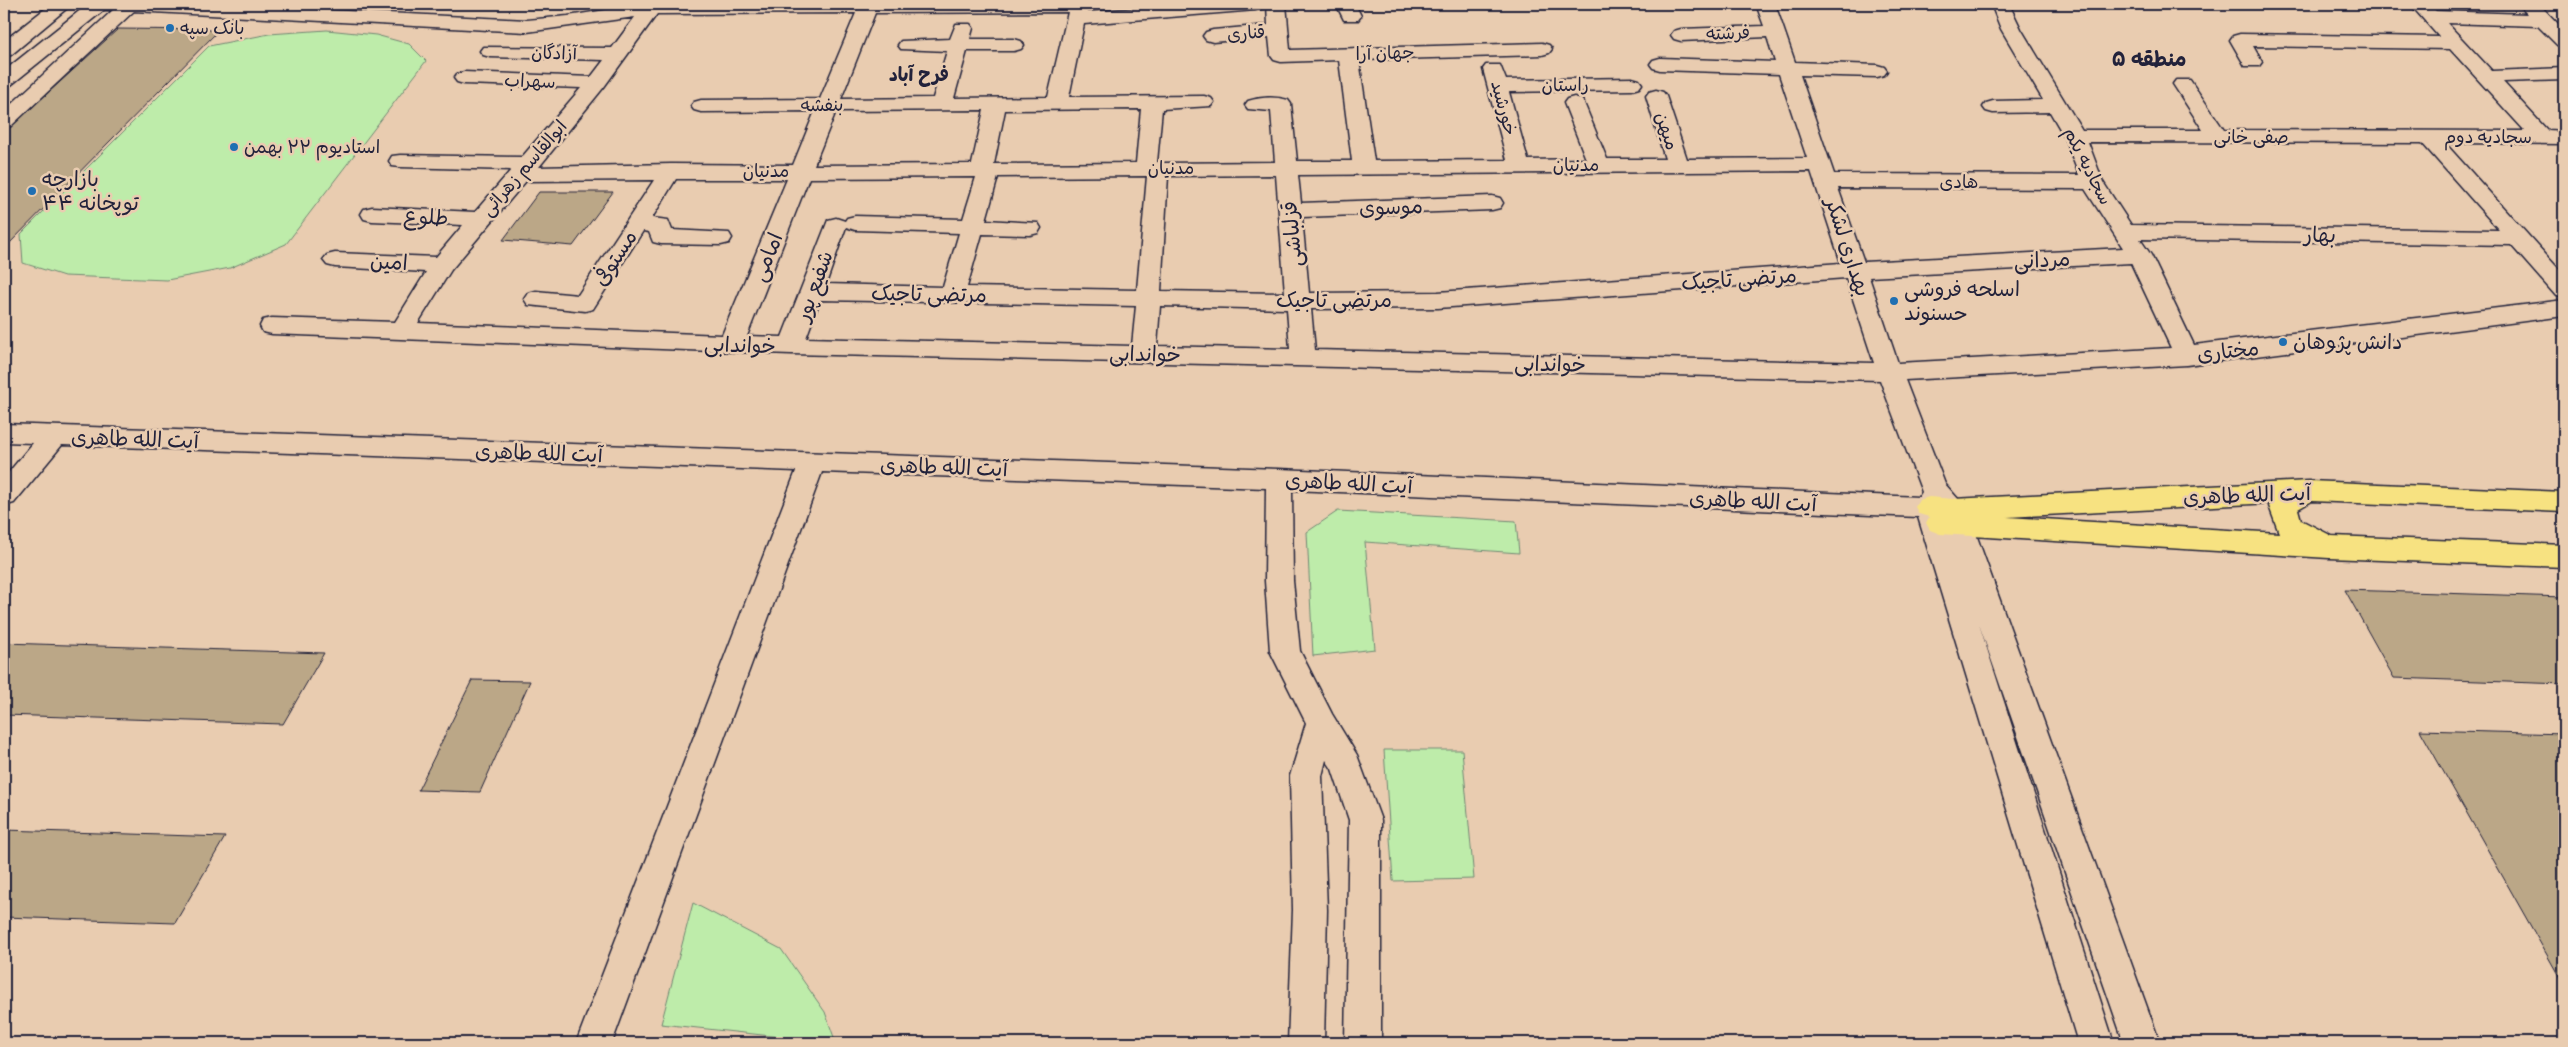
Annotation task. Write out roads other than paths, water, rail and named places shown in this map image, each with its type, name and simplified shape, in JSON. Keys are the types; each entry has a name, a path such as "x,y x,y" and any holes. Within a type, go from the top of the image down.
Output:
{"main road":[{"name":"آیت الله طاهری","path":"1942,511 2309,491 2564,502"},
{"path":"2309,491 2290,500 2283,506 2289,526 2330,547"},
{"name":"آیت الله طاهری","path":"1942,511 2330,547 2564,556"}],"street":[{"path":"4,51 62,4"},
{"path":"4,81 99,4"},
{"path":"104,4 527,26 568,22 653,6 992,5 1078,10 1246,4"},
{"name":"جهان آرا","path":"1276,4 1281,56 1542,49"},
{"name":"بهداری لشکر","path":"1766,4 1889,372 1942,511"},
{"name":"سجادیه یکم","path":"2000,4 2011,29 2075,136 2087,163 2092,182 2139,255 2187,356"},
{"path":"4,122 130,5"},
{"name":"ابوالقاسم زهرائی","path":"401,332 442,265 480,219 526,169 597,83 653,6"},
{"name":"امامی","path":"731,344 868,6"},
{"path":"942,104 969,6"},
{"path":"1057,103 1078,10"},
{"path":"2425,10 2564,12"},
{"name":"سجادیه دوم","path":"2425,10 2542,137"},
{"path":"2536,12 2564,41"},
{"name":"قناری","path":"1213,36 1278,30"},
{"name":"فرشته","path":"1681,36 1775,31"},
{"path":"2252,62 2240,40 2455,43"},
{"path":"908,45 1014,45"},
{"name":"خورشید","path":"1488,50 1519,166"},
{"name":"آزادگان","path":"490,51 618,54"},
{"path":"1348,54 1364,167"},
{"path":"1660,64 1877,71"},
{"path":"2485,76 2564,74"},
{"name":"سهراب","path":"464,78 597,83"},
{"name":"راستان","path":"1498,86 1632,84"},
{"path":"2183,84 2218,137"},
{"name":"میهن","path":"1656,96 1678,165"},
{"name":"بنفشه","path":"701,106 1204,102"},
{"path":"1144,354 1148,298 1152,103"},
{"path":"1574,103 1599,165"},
{"path":"953,294 973,226 986,169 996,104"},
{"name":"قزلباشی","path":"1255,105 1281,104 1303,358"},
{"path":"1994,108 2057,106"},
{"name":"صفی خانی","path":"2075,136 2428,137"},
{"name":"سجادیه دوم","path":"2428,137 2542,137"},
{"name":"سجادیه دوم","path":"2428,137 2564,290"},
{"path":"2542,137 2564,138"},
{"name":"مدنیان","path":"400,161 526,169 671,172 1678,165 1823,173"},
{"name":"مستوفی","path":"536,299 585,303 671,172"},
{"name":"هادی","path":"1823,173 2092,182"},
{"name":"موسوی","path":"1290,210 1492,203"},
{"name":"طلوع","path":"372,214 480,219"},
{"path":"637,224 660,225 661,237 721,238"},
{"name":"شفیع پور","path":"791,346 812,292 845,224 973,226"},
{"path":"973,226 1030,228"},
{"name":"بهار","path":"2124,232 2516,238"},
{"name":"مردانی","path":"1856,270 2139,255"},
{"name":"امین","path":"335,260 442,265"},
{"name":"مرتضی تاجیک","path":"812,292 1298,301 1438,300 1856,270"},
{"name":"مختاری","path":"1889,372 2187,356 2564,308"},
{"name":"خواندابی","path":"272,326 791,346 1889,372"},
{"name":"آیت الله طاهری","path":"4,433 1280,479 1942,511"},
{"path":"4,496 54,436"},
{"path":"594,1043 812,463"},
{"path":"1280,479 1279,581 1285,651 1321,723 1346,765 1366,820 1363,1043"},
{"path":"1942,511 2096,1043"},
{"path":"1942,511 2142,1043"},
{"path":"1306,1043 1310,910 1306,776 1321,723"}],"place":[{"name":"بانک سپه","path":"170,28"},
{"name":"استادیوم ۲۲ بهمن","path":"234,147"},
{"name":"بازارچه توپخانه ۴۴","path":"32,191"},
{"name":"اسلحه فروشی حسنوند","path":"1894,301"},
{"name":"دانش پژوهان","path":"2283,342"}],"district":[{"name":"منطقه ۵","path":"2149,59"},
{"name":"فرح آباد","path":"919,74"}]}
